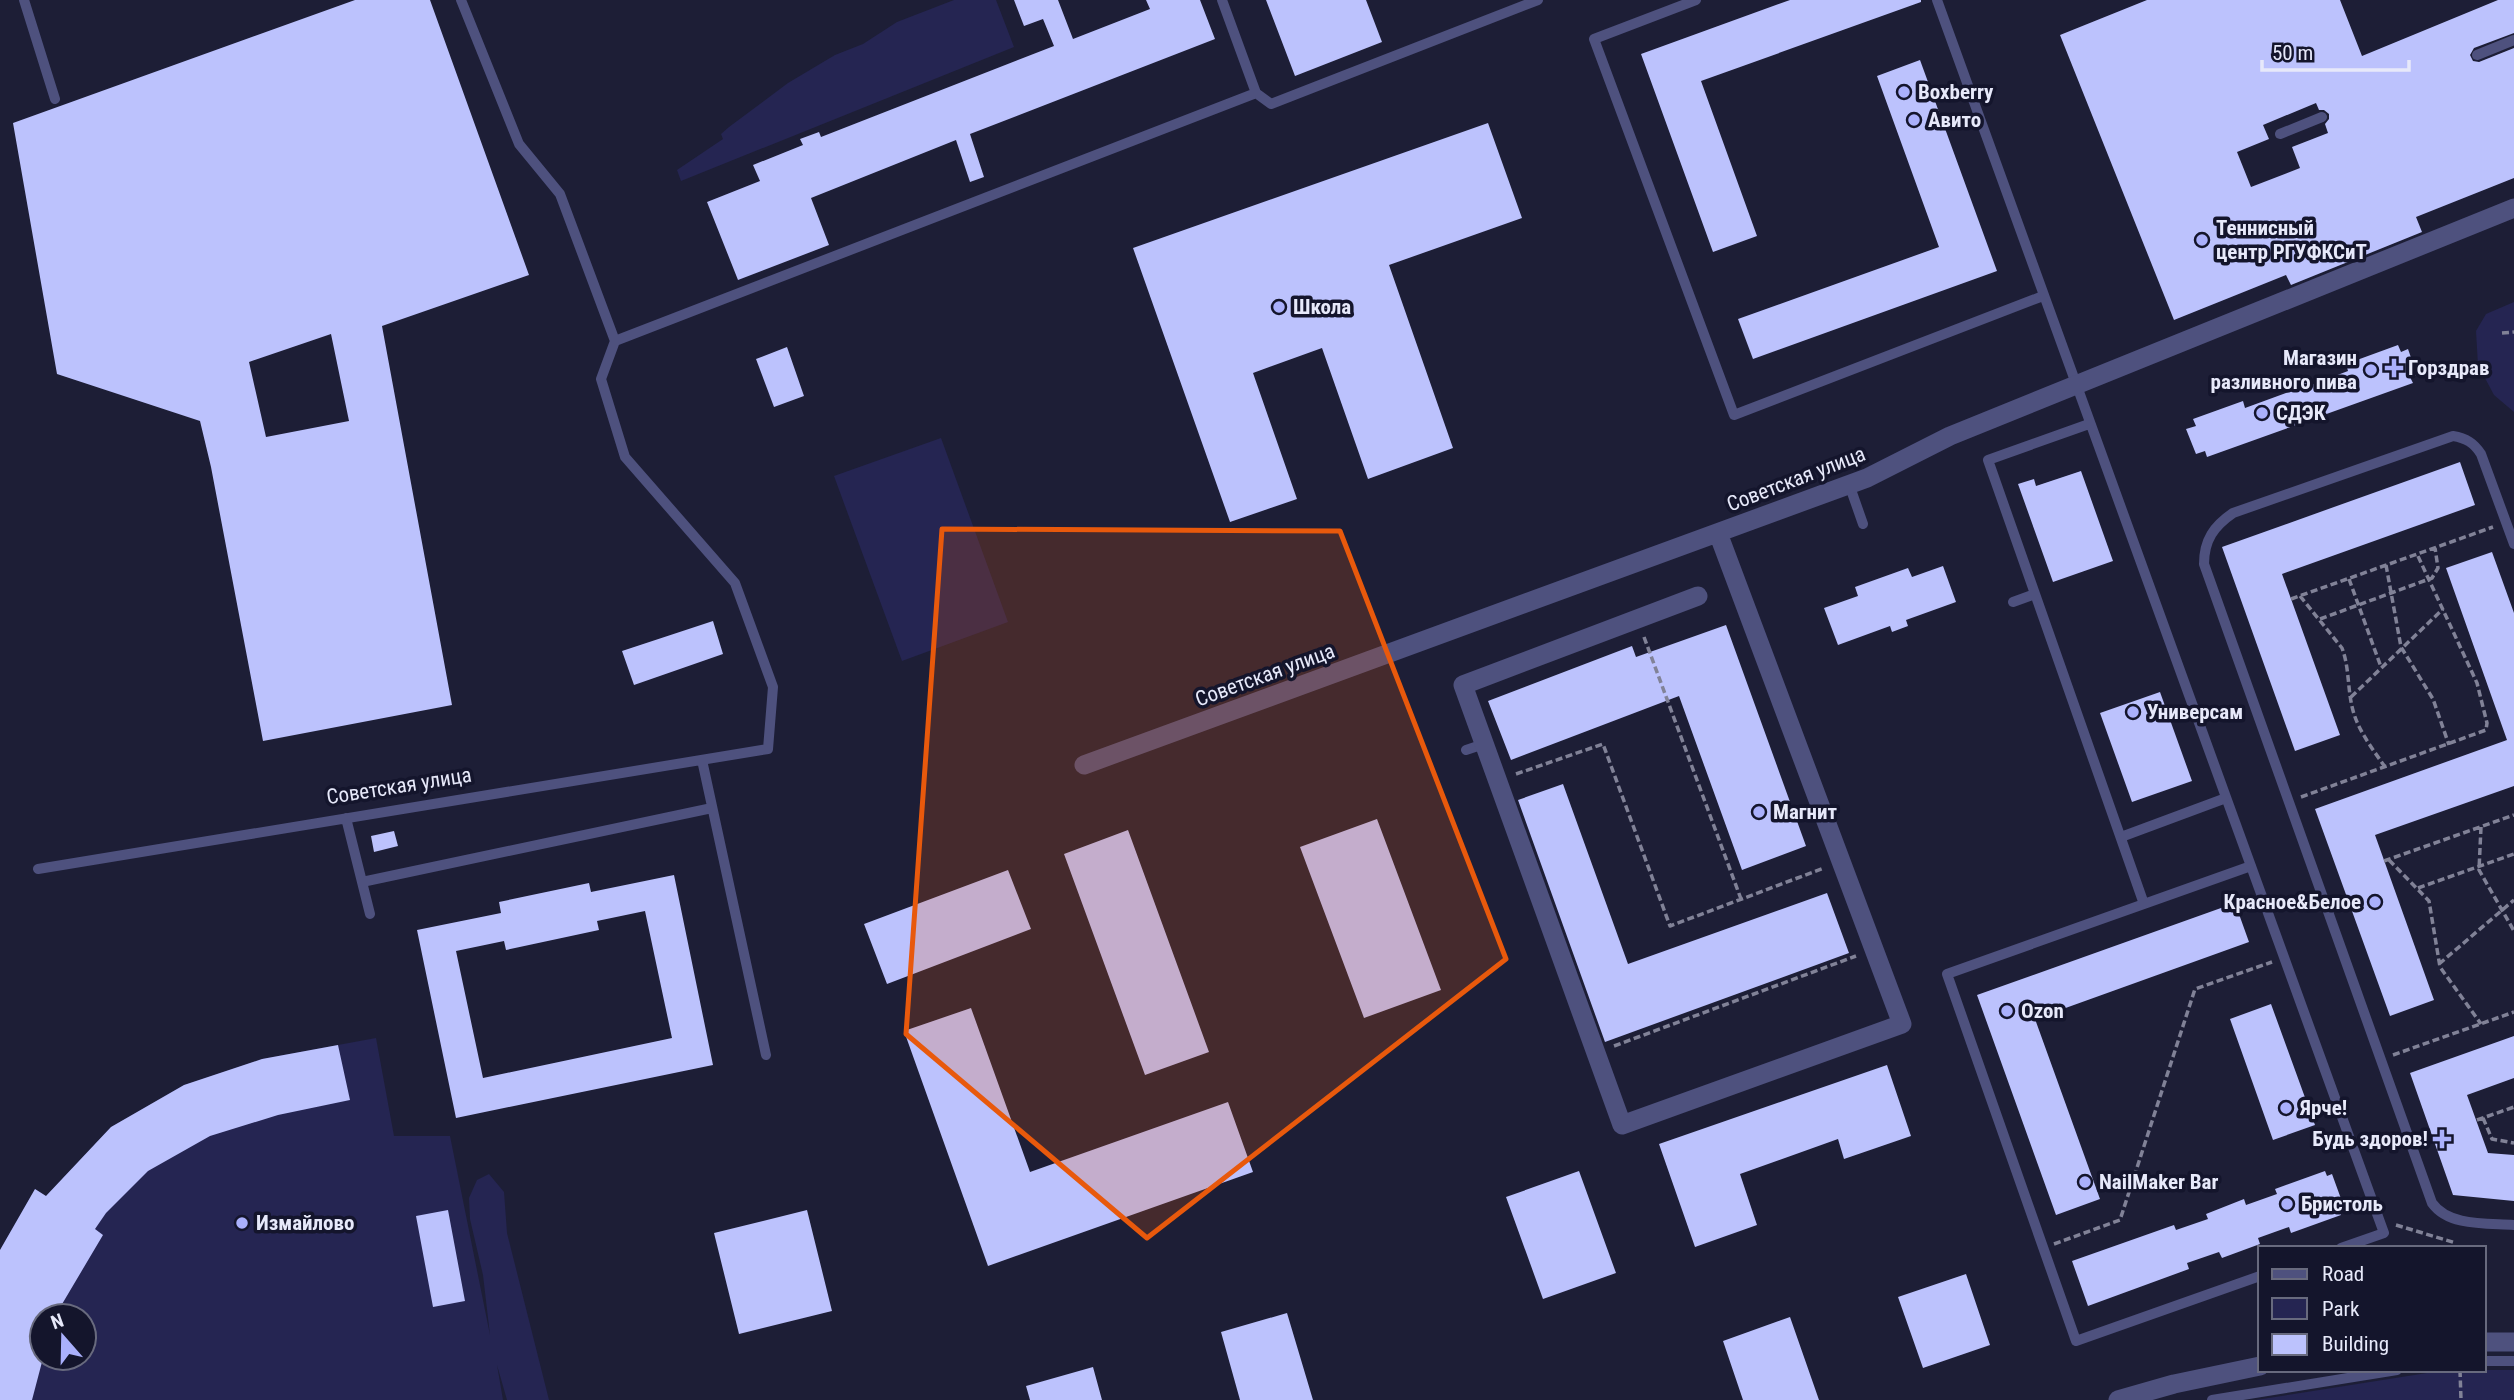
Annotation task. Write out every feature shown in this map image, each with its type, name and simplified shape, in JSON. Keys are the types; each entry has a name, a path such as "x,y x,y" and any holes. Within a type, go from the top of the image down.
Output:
{"street":[{"name":"Советская улица","path":"1084,765 1867,478 1950,436 2514,208"},
{"path":"1698,596 1463,685 1475,747 1497,780 1622,1125 1902,1024 1718,533"},
{"path":"2486,1342 2514,1342"},
{"path":"2118,1400 2174,1384 2258,1366"}],"lane":[{"path":"24,0 55,99"},
{"path":"461,0 519,144 560,194 615,341 1256,93"},
{"path":"1222,0 1256,93 1271,104 1538,0"},
{"path":"1696,0 1594,39 1734,415 2043,296"},
{"path":"1937,0 2380,1220 2384,1233 2348,1246"},
{"path":"2477,55 2514,40"},
{"path":"2280,134 2322,117"},
{"name":"Советская улица","path":"38,869 768,749 773,687 735,583 625,457 601,379 615,341"},
{"path":"2089,424 1988,460 2144,904"},
{"path":"2514,544 2482,454 2465,438 2453,436 2233,513 2211,533 2206,544 2204,564 2432,1203 2447,1217 2456,1220 2514,1225"},
{"path":"1849,484 1863,524"},
{"path":"2013,602 2035,594"},
{"path":"702,760 766,1055"},
{"path":"2121,837 2226,799"},
{"path":"362,882 712,808"},
{"path":"346,818 370,914"},
{"path":"2251,866 1947,974 2076,1341 2258,1277"},
{"path":"2486,1361 2514,1361"},
{"path":"2212,1400 2385,1372"}],"path":[{"path":"2502,333 2514,332"},
{"path":"2291,599 2506,523"},
{"path":"2320,619 2429,580 2438,568 2435,548"},
{"path":"2289,802 2486,730 2487,723 2477,683 2417,554"},
{"path":"2386,565 2401,647 2434,699 2449,744"},
{"path":"2349,579 2381,667"},
{"path":"2300,596 2342,648 2358,724 2385,768"},
{"path":"2351,697 2443,609"},
{"path":"1637,619 1741,899"},
{"path":"1497,780 1603,744 1670,926 1841,862"},
{"path":"2384,861 2514,815"},
{"path":"2480,827 2478,867 2514,931"},
{"path":"2418,888 2514,854"},
{"path":"2389,860 2418,888 2430,904 2439,964 2481,1024"},
{"path":"2439,964 2514,900"},
{"path":"1596,1053 1874,950"},
{"path":"2043,1249 2120,1220 2195,989 2284,958"},
{"path":"2381,1059 2514,1012"},
{"path":"2477,1121 2514,1107"},
{"path":"2483,1118 2492,1139 2514,1143"},
{"path":"2380,1220 2456,1243"},
{"path":"2460,1372 2460,1400"}],"highlighted area":[{"path":"942,529 1340,531 1506,959 1147,1238 906,1034"}],"green space":[{"path":"954,0 996,0 1014,47 681,181 677,170 723,139 721,134 729,127 788,83 835,55 863,44 897,22"},
{"path":"2514,302 2514,412 2494,395 2478,365 2476,331 2486,314"},
{"path":"941,438 1008,622 902,661 834,476"},
{"name":"Измайлово","path":"376,1038 394,1136 450,1136 490,1335 483,1275 470,1219 469,1198 477,1180 489,1174 504,1192 507,1233 549,1400 507,1400 497,1365 503,1400 0,1400 0,1250 35,1189 46,1196 111,1127 184,1085 262,1059"},
{"path":"2514,1370 2514,1400 2256,1400 2433,1372"}],"building":[{"path":"355,0 430,0 529,275 382,326 452,705 263,741 200,421 57,374 13,123","holes":["331,334 349,421 266,437 249,362"]},
{"path":"1014,0 1058,0 1073,39 1150,9 1146,0 1200,0 1215,39 970,134 984,177 970,182 956,140 811,198 829,245 738,280 707,202 760,181 753,165 803,145 800,139 819,132 821,137 1054,46 1043,19 1024,26"},
{"path":"1266,0 1366,0 1382,42 1295,76"},
{"path":"1790,0 1921,2 1701,81 1757,236 1713,252 1641,54"},
{"path":"2147,0 2340,0 2362,56 2498,0 2514,0 2514,33 2474,48 2470,55 2473,61 2479,62 2514,48 2514,178 2416,217 2422,232 2291,285 2286,275 2174,320 2060,35","holes":["2316,103 2319,110 2329,114 2325,124 2328,133 2292,147 2300,168 2251,187 2237,152 2269,139 2263,125"]},
{"path":"1920,60 1997,271 1753,359 1738,319 1939,247 1877,76"},
{"name":"Школа","path":"1488,123 1522,218 1389,265 1453,448 1368,479 1322,348 1253,373 1297,499 1230,522 1133,248"},
{"path":"2398,345 2401,352 2408,349 2417,375 2410,377 2413,383 2207,457 2205,451 2196,454 2186,429 2196,426 2193,419 2243,401 2245,408 2289,392 2286,385 2308,377 2311,385 2348,371 2346,364"},
{"path":"787,347 804,396 774,407 756,359"},
{"path":"2460,462 2475,505 2282,574 2340,735 2295,751 2222,547"},
{"path":"2081,471 2113,561 2053,582 2018,484 2034,479 2036,486"},
{"path":"2492,552 2514,613 2514,786 2375,835 2434,1000 2390,1016 2315,809 2507,740 2446,568"},
{"path":"1943,566 1956,602 1906,620 1908,626 1892,632 1890,626 1838,645 1824,608 1858,596 1855,587 1908,568 1912,577"},
{"path":"713,621 723,654 634,685 622,651"},
{"path":"1726,625 1806,846 1742,870 1679,696 1511,760 1488,701 1632,646 1636,657"},
{"path":"2160,692 2192,781 2132,802 2100,713"},
{"path":"1563,784 1628,964 1827,893 1849,953 1605,1042 1518,800"},
{"path":"1377,819 1441,990 1364,1018 1300,847"},
{"path":"1128,830 1209,1052 1145,1075 1064,854"},
{"path":"394,831 398,846 374,852 371,836"},
{"path":"1008,870 1031,929 887,984 864,924"},
{"path":"674,875 713,1065 456,1118 417,930 501,913 499,902 589,883 591,892","holes":["645,911 672,1038 483,1078 456,951 504,941 506,950 599,930 597,921"]},
{"path":"2235,903 2249,942 2035,1019 2100,1199 2056,1215 1977,995"},
{"path":"2271,1004 2315,1125 2273,1140 2230,1019"},
{"path":"971,1008 1030,1172 1228,1102 1253,1172 988,1266 904,1031"},
{"path":"2514,1036 2514,1078 2467,1095 2488,1153 2514,1155 2514,1201 2453,1195 2410,1073"},
{"path":"338,1045 350,1100 278,1115 210,1136 148,1171 106,1213 95,1229 103,1235 63,1302 28,1302 28,1372 39,1372 32,1400 0,1400 0,1250 35,1189 46,1196 111,1127 184,1085 262,1059"},
{"path":"1887,1065 1911,1136 1844,1159 1838,1139 1740,1174 1757,1225 1695,1247 1659,1144"},
{"path":"1579,1171 1616,1273 1543,1299 1506,1197"},
{"path":"2325,1171 2327,1176 2332,1174 2344,1207 2338,1209 2341,1215 2291,1233 2289,1227 2258,1238 2260,1244 2222,1258 2219,1252 2187,1263 2189,1269 2088,1306 2072,1261 2174,1225 2176,1230 2208,1219 2206,1214 2244,1199 2246,1205 2277,1194 2275,1189"},
{"path":"448,1210 465,1301 433,1307 416,1216"},
{"path":"807,1210 832,1311 739,1334 714,1233"},
{"path":"1966,1274 1990,1345 1923,1368 1898,1297"},
{"path":"1287,1313 1313,1400 1240,1400 1221,1332"},
{"path":"1790,1317 1819,1400 1743,1400 1723,1341"},
{"path":"1093,1367 1102,1400 1030,1400 1026,1386"}],"place":[{"name":"Boxberry","path":"1904,92"},
{"name":"Авито","path":"1914,120"},
{"name":"Теннисный центр РГУФКСиТ","path":"2202,240"},
{"name":"Школа","path":"1279,307"},
{"name":"Горздрав","path":"2394,368"},
{"name":"Магазин разливного пива","path":"2371,370"},
{"name":"СДЭК","path":"2262,413"},
{"name":"Универсам","path":"2133,712"},
{"name":"Магнит","path":"1759,812"},
{"name":"Красное&Белое","path":"2375,902"},
{"name":"Ozon","path":"2007,1011"},
{"name":"Ярче!","path":"2286,1108"},
{"name":"Будь здоров!","path":"2442,1139"},
{"name":"NailMaker Bar","path":"2085,1182"},
{"name":"Бристоль","path":"2287,1204"},
{"name":"Измайлово","path":"242,1223"}]}
